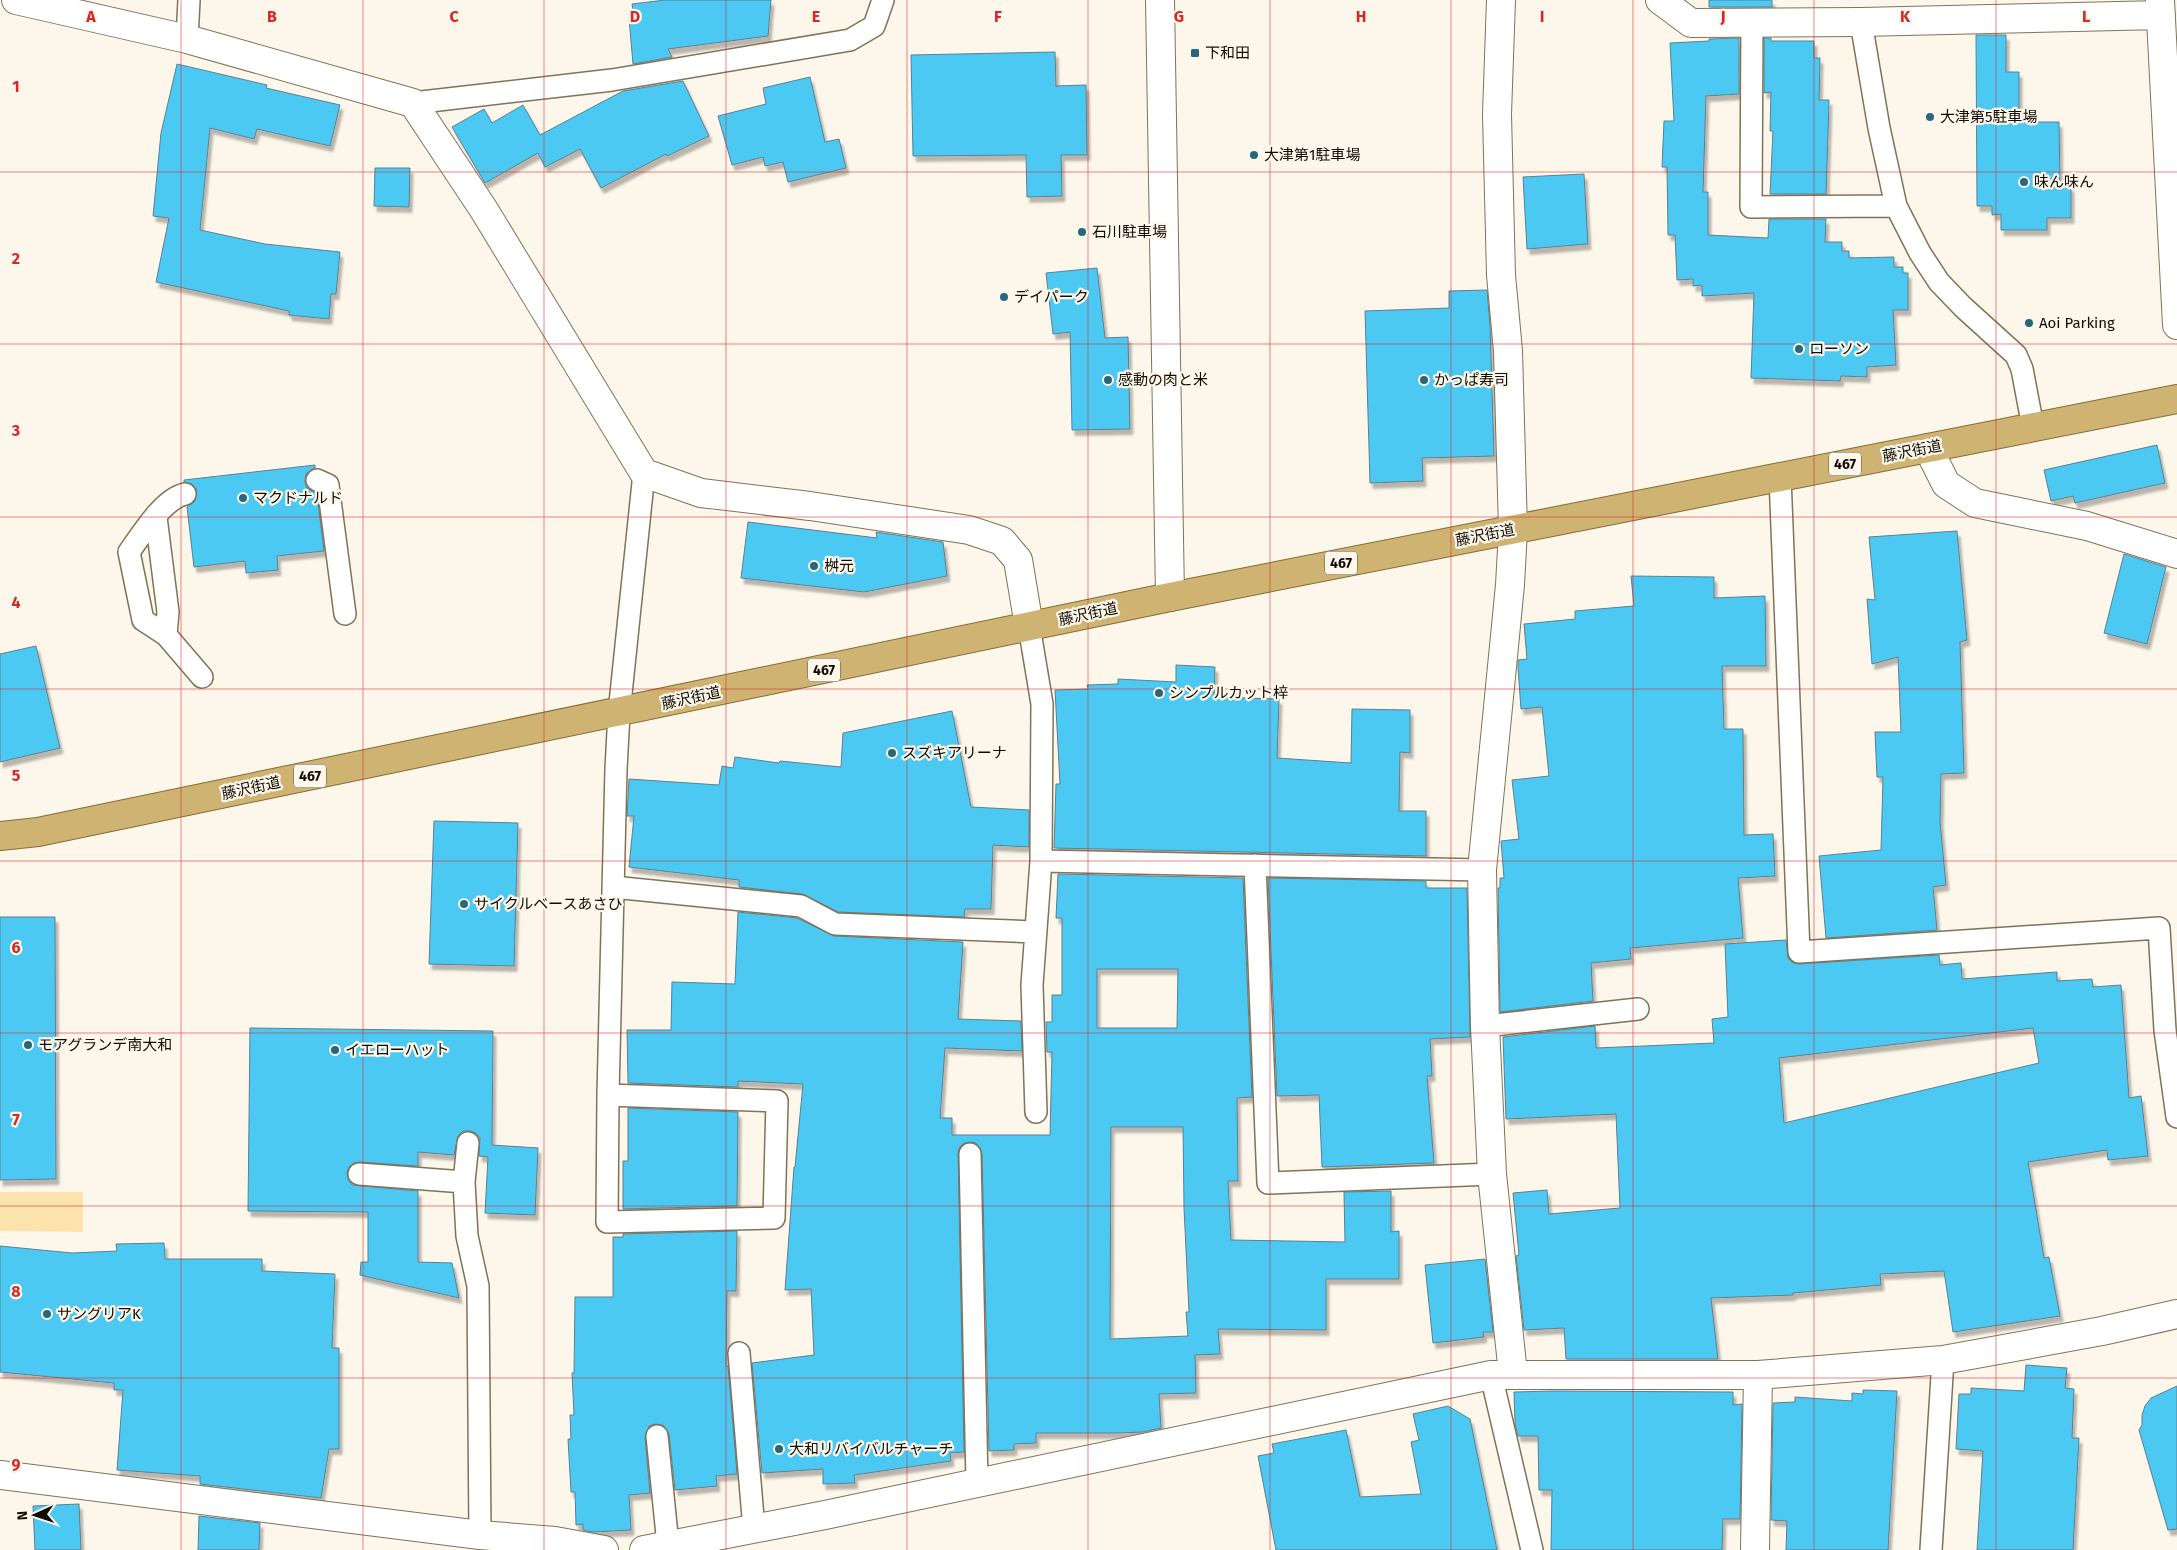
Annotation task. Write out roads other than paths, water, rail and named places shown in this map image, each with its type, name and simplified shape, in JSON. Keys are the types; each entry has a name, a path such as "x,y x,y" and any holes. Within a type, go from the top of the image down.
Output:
{"highway":[{"name":"藤沢街道","path":"0,836 38,832 619,713 1170,597 2177,399"}],"street":[{"path":"16,0 187,39 413,104 484,210 644,473 701,493 810,506 970,530 1002,541 1018,560 1029,626"},
{"path":"1160,0 1170,597"},
{"path":"1501,0 1497,114 1501,275 1508,350 1513,530 1510,585 1482,870 1486,1026 1502,1375"},
{"path":"1660,0 1691,23 1752,21 1861,22 2160,7 2177,325"},
{"path":"1928,448 1946,484 1975,504 2087,526 2177,554"},
{"path":"656,1548 1502,1375 1758,1375 1943,1360 2102,1331 2177,1314"},
{"path":"1755,1550 1758,1375"},
{"path":"0,1475 480,1535 555,1541 604,1550"}],"lane":[{"path":"187,39 189,0"},
{"path":"413,104 612,80 850,40 874,26 883,0"},
{"path":"1752,21 1751,207 1896,206"},
{"path":"1861,22 1879,128 1896,206 1920,254 1939,282 1962,307 2016,355 2022,369 2033,427"},
{"path":"608,1095 777,1101 774,1218 607,1222 608,1095 619,713 644,473"},
{"path":"1780,477 1799,952 2159,928 2165,1030 2177,1117"},
{"path":"317,480 328,485 345,614"},
{"path":"186,494 176,496 156,517 129,552 143,620 166,636 202,677"},
{"path":"156,517 168,612 166,636"},
{"path":"1029,626 1042,704 1041,860 1032,985 1036,1112"},
{"path":"1041,860 1482,870"},
{"path":"1255,865 1268,1183 1492,1174"},
{"path":"613,887 801,906 835,924 1035,932"},
{"path":"1486,1026 1638,1009"},
{"path":"468,1144 464,1182 467,1236 478,1286 480,1535"},
{"path":"970,1154 977,1483"},
{"path":"359,1174 464,1182"},
{"path":"739,1354 754,1529"},
{"path":"1930,1550 1943,1360"},
{"path":"1502,1375 1532,1550"},
{"path":"656,1548 657,1436"}],"place":[{"name":"下和田","path":"1195,53"},
{"name":"大津第5駐車場","path":"1930,117"},
{"name":"大津第1駐車場","path":"1254,155"},
{"name":"味ん味ん","path":"2024,182"},
{"name":"石川駐車場","path":"1082,232"},
{"name":"デイパーク","path":"1004,297"},
{"name":"Aoi Parking","path":"2029,323"},
{"name":"ローソン","path":"1799,349"},
{"name":"感動の肉と米","path":"1108,380"},
{"name":"かっぱ寿司","path":"1424,380"},
{"name":"マクドナルド","path":"243,498"},
{"name":"桝元","path":"814,566"},
{"name":"シンプルカット梓","path":"1159,693"},
{"name":"スズキアリーナ","path":"892,753"},
{"name":"サイクルベースあさひ","path":"464,904"},
{"name":"モアグランデ南大和","path":"28,1045"},
{"name":"イエローハット","path":"335,1050"},
{"name":"サングリアK","path":"47,1314"},
{"name":"大和リバイバルチャーチ","path":"779,1449"}]}
